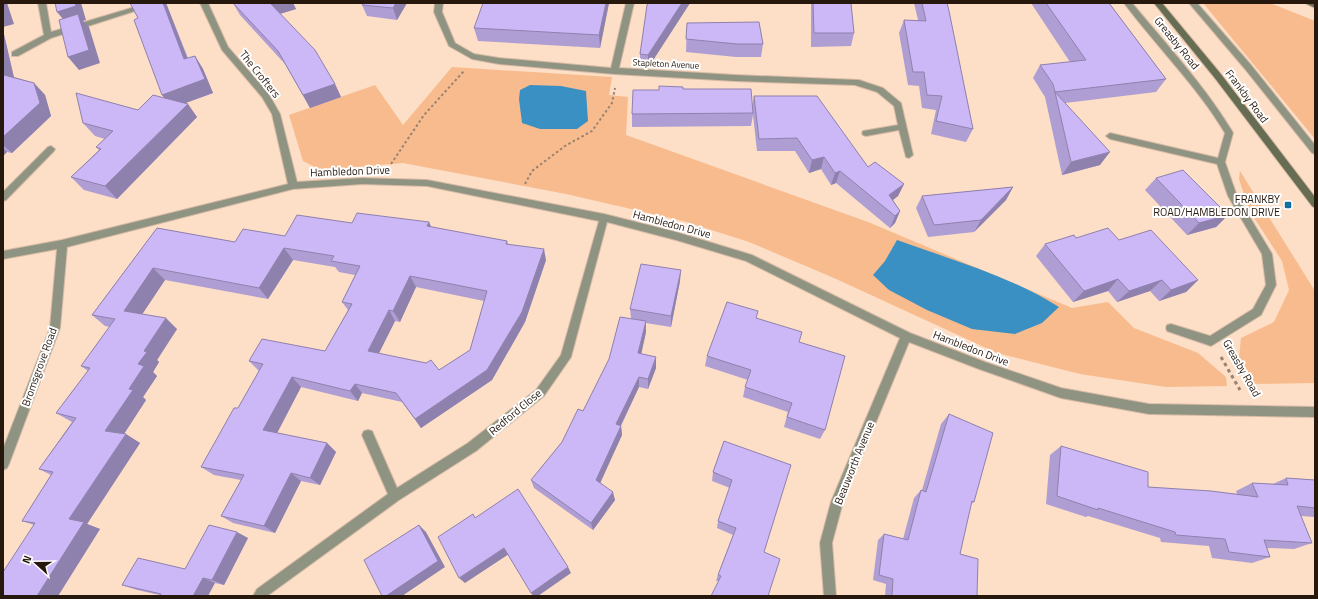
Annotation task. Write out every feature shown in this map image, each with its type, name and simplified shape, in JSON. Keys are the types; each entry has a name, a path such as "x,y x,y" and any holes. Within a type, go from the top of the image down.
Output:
{"main road":[{"name":"Frankby Road","path":"1158,3 1217,75 1315,204"},
{"path":"1309,3 1315,6"}],"street":[{"path":"42,3 48,36"},
{"path":"15,54 48,36 156,3"},
{"name":"The Crofters","path":"204,3 225,48 265,95 276,114 292,186"},
{"name":"Stapleton Avenue","path":"439,3 438,12 452,44 472,56 477,57 499,61 616,71 735,78 856,82 880,90 898,105 909,155"},
{"path":"616,71 630,3"},
{"name":"Greasby Road","path":"1128,3 1169,52 1220,118 1229,133 1222,162 1233,196 1267,254 1271,285 1257,312 1211,340"},
{"name":"Frankby Road","path":"1193,3 1248,67 1315,151"},
{"path":"866,133 902,127"},
{"path":"1110,136 1222,162"},
{"path":"3,198 51,149"},
{"name":"Hambledon Drive","path":"3,255 62,244 292,186 362,181 427,183 604,218 676,236 749,258 906,336 983,366 1061,392 1149,408 1315,412"},
{"name":"Redford Close","path":"259,596 261,593 395,496 472,447 540,393 566,357 604,218"},
{"name":"Bromsgrove Road","path":"3,464 54,328 62,244"},
{"path":"1171,328 1211,340"},
{"name":"Beauworth Avenue","path":"830,596 826,543 837,502 906,336"},
{"path":"368,435 395,496"}],"path":[{"path":"381,182 404,141 427,110 477,57"},
{"path":"517,201 532,171 565,146 592,131 612,103 616,71"},
{"name":"Greasby Road","path":"1211,340 1252,410"}],"shaded area":[{"path":"1203,3 1270,3 1315,21 1315,139"},
{"path":"452,67 612,77 609,95 628,97 626,135 868,222 1072,308 1108,302 1134,328 1198,353 1226,377 1227,386 1166,387 1080,374 997,353 834,278 749,242 683,221 566,194 403,163 321,170 303,161 289,115 375,85 403,125"},
{"path":"1240,171 1315,291 1315,383 1251,384 1239,357 1241,338 1274,322 1289,290 1282,261 1249,210 1239,179"}],"water":[{"path":"530,85 561,86 586,91 588,121 577,129 540,129 522,123 519,99 520,90"},
{"path":"897,240 1001,277 1059,307 1042,323 1015,334 972,329 927,310 889,290 873,275 885,261"}],"building":[{"path":"55,3 75,3 76,6 57,12"},
{"path":"130,3 163,3 184,59 195,56 205,79 162,95 134,20 138,18"},
{"path":"233,3 270,3 315,50 335,84 303,95 278,51"},
{"path":"363,3 396,3 393,8 362,5"},
{"path":"483,3 606,3 599,35 474,28"},
{"path":"649,3 682,3 648,55 640,54 647,5"},
{"path":"813,3 851,3 854,33 814,33"},
{"path":"922,3 947,3 973,129 936,121 942,96 927,95 924,72 913,72 904,20 926,21"},
{"path":"1046,3 1109,3 1166,79 1055,92 1053,84 1040,65 1086,60"},
{"path":"78,14 89,50 68,57 59,20"},
{"path":"759,22 763,44 737,44 686,39 687,23"},
{"path":"3,70 4,75 34,83 40,103 3,137"},
{"path":"659,86 683,87 683,89 751,89 753,113 632,114 633,90 659,90"},
{"path":"1055,92 1110,152 1071,162"},
{"path":"76,93 138,110 153,95 188,104 105,186 71,177 101,149 96,147 113,131 83,123"},
{"path":"754,96 817,96 868,167 875,162 904,184 889,195 900,211 895,216 840,171 835,173 824,157 812,160 797,138 759,139"},
{"path":"1183,170 1228,215 1199,223 1156,178"},
{"path":"1013,187 981,220 934,225 922,196"},
{"path":"357,213 429,222 427,226 507,241 506,244 544,249 522,312 487,370 415,419 396,393 355,384 350,391 292,377 263,430 327,443 310,478 291,473 264,526 221,516 244,475 201,467 234,408 238,408 263,364 249,361 262,339 325,351 352,304 342,302 360,266 331,261 334,256 284,248 259,288 153,268 124,311 166,318 144,351 147,352 138,364 144,366 129,389 133,390 105,431 126,434 69,519 84,522 37,596 3,596 3,572 35,523 22,521 53,472 39,469 76,418 56,413 90,368 81,366 115,319 92,315 157,228 235,242 243,229 285,236 297,215 352,223","holes":["410,276 487,291 470,350 439,370 431,360 426,363 368,351 389,310 393,311"]},
{"path":"1108,228 1119,240 1151,230 1198,280 1171,290 1162,280 1129,291 1118,279 1084,291 1045,244 1074,235 1076,238"},
{"path":"641,264 681,270 671,316 630,309"},
{"path":"727,302 758,311 756,318 802,332 799,342 845,356 825,430 787,417 792,403 745,387 751,370 707,356"},
{"path":"620,317 646,321 638,353 656,357 648,379 639,377 616,424 621,426 596,480 613,492 591,523 531,480 562,442 578,409 583,411 609,359"},
{"path":"949,414 993,433 974,502 972,501 960,554 978,559 977,596 892,596 893,579 879,575 884,534 908,540 921,490 926,492"},
{"path":"724,441 791,465 764,552 780,559 768,596 711,596 721,576 718,575 736,528 718,521 732,480 713,472"},
{"path":"1061,446 1148,472 1148,487 1211,491 1258,497 1252,483 1288,485 1286,478 1315,480 1315,508 1297,506 1312,543 1264,540 1270,557 1229,552 1225,539 1176,535 1175,532 1098,508 1098,510 1057,496"},
{"path":"518,489 568,567 531,593 504,548 459,578 438,537 473,514 475,518"},
{"path":"209,525 237,532 212,580 203,578 193,596 160,596 161,594 122,585 138,558 185,569"},
{"path":"419,525 438,561 386,596 382,596 364,560"}],"place":[{"name":"FRANKBY ROAD/HAMBLEDON DRIVE","path":"1288,205"}]}
